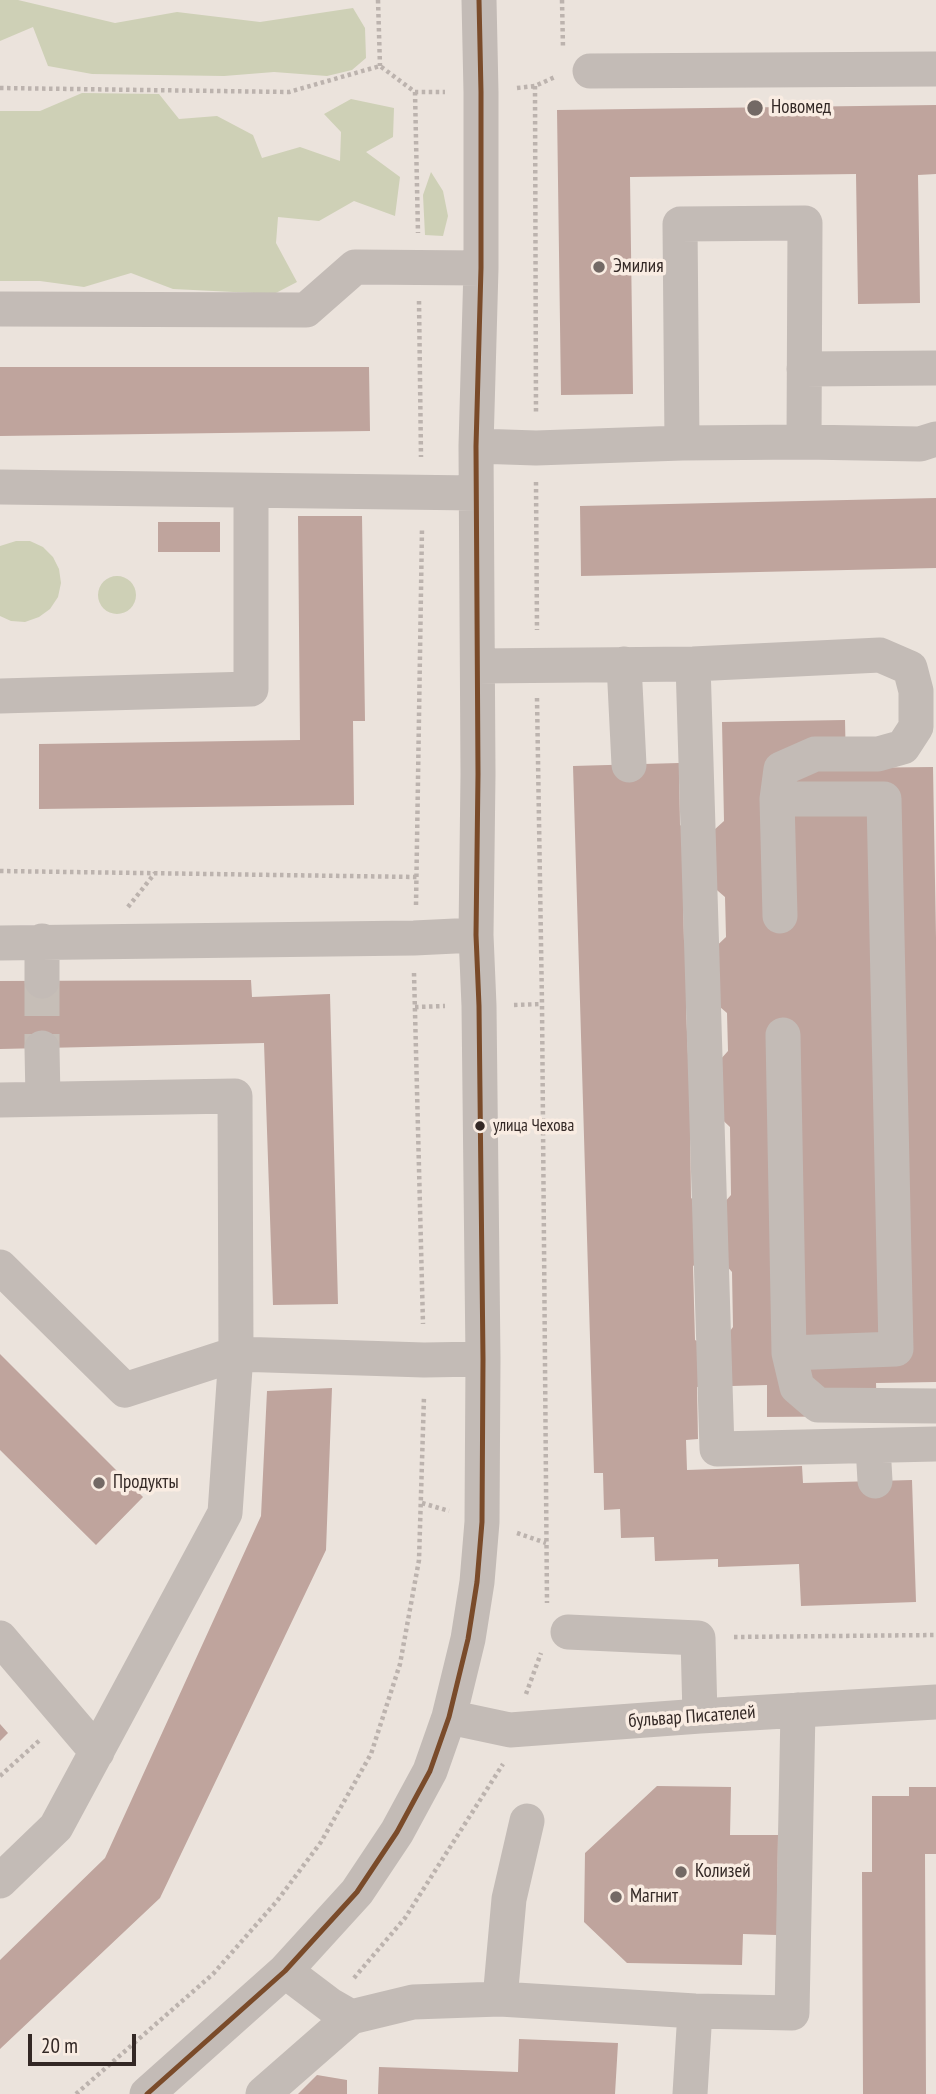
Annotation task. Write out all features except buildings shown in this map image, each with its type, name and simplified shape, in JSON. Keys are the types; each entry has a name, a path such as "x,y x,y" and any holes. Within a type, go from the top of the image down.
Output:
{"street":[{"path":"147,2094 285,1971 357,1892 390,1842 430,1771 449,1717 468,1639 477,1582 482,1522 480,1006 476,935 476,446 481,268 479,0"},
{"path":"576,72 936,69"},
{"path":"682,443 680,224 805,223 804,442"},
{"path":"0,309 306,310 355,267 481,268"},
{"path":"804,369 936,368"},
{"path":"476,446 804,442 920,444 936,439"},
{"path":"0,488 476,493"},
{"path":"0,696 251,690 251,491"},
{"path":"478,666 692,664 880,655 910,668 916,691 916,727 903,747 878,754 815,754 781,769 777,799 780,916"},
{"path":"624,664 629,765"},
{"path":"692,664 717,1449 936,1444"},
{"path":"777,799 884,799 896,1349 789,1353"},
{"path":"0,943 476,935"},
{"path":"42,941 42,981"},
{"path":"783,1035 789,1353 797,1387 818,1405 936,1406"},
{"path":"42,1048 43,1099"},
{"path":"0,1100 235,1096 236,1354 225,1513 56,1827 0,1881"},
{"path":"0,1267 125,1390 236,1354 424,1360 483,1359"},
{"path":"873,1446 874,1481"},
{"path":"568,1632 698,1638 700,1716"},
{"path":"0,1639 97,1752"},
{"name":"бульвар Писателей","path":"449,1717 510,1730 936,1702"},
{"path":"263,2094 351,2017 413,2002 500,1998 695,2011 792,2013 798,1710"},
{"path":"500,1998 509,1899 527,1821"},
{"path":"285,1971 330,2005 351,2017"},
{"path":"690,2094 695,2011"}],"path":[{"path":"378,0 380,66"},
{"path":"380,66 415,93 481,92 535,86 576,72 562,0"},
{"path":"0,88 289,92 380,66"},
{"path":"76,2094 213,1974 268,1911 321,1842 371,1754 400,1664 419,1560 424,1360 414,938 422,493 415,93"},
{"path":"0,871 417,877"},
{"path":"698,1638 936,1635"},
{"path":"0,1776 67,1716"}],"green space":[{"path":"0,0 18,0 115,23 177,12 260,22 353,8 365,28 366,58 352,70 327,76 274,72 224,76 92,74 48,66 33,27 0,41"},
{"path":"82,93 159,94 179,119 217,116 253,135 262,158 300,147 340,161 341,132 324,114 351,99 394,108 393,137 366,152 400,177 395,216 354,201 319,221 278,217 276,243 297,282 274,294 173,289 131,273 84,287 40,281 0,281 0,111 40,111"},
{"path":"431,172 443,191 448,216 443,236 425,235 423,195"},
{"path":"16,541 30,541 43,547 53,557 59,569 61,583 58,597 50,609 25,622 11,621 0,616 0,546"},
{"path":"117,576 130,582 136,595 130,608 117,614 104,608 98,595 104,582"}],"tunnel":[{"path":"42,981 42,1048"}],"transit line":[{"path":"147,2094 285,1971 357,1892 397,1832 430,1771 449,1717 468,1639 477,1582 482,1522 483,1359 476,935 476,446 481,268 479,0"}],"place":[{"name":"Новомед","path":"755,108"},
{"name":"Эмилия","path":"599,267"},
{"name":"улица Чехова","path":"480,1126"},
{"name":"Продукты","path":"99,1483"},
{"name":"Колизей","path":"681,1872"},
{"name":"Магнит","path":"616,1897"}]}
